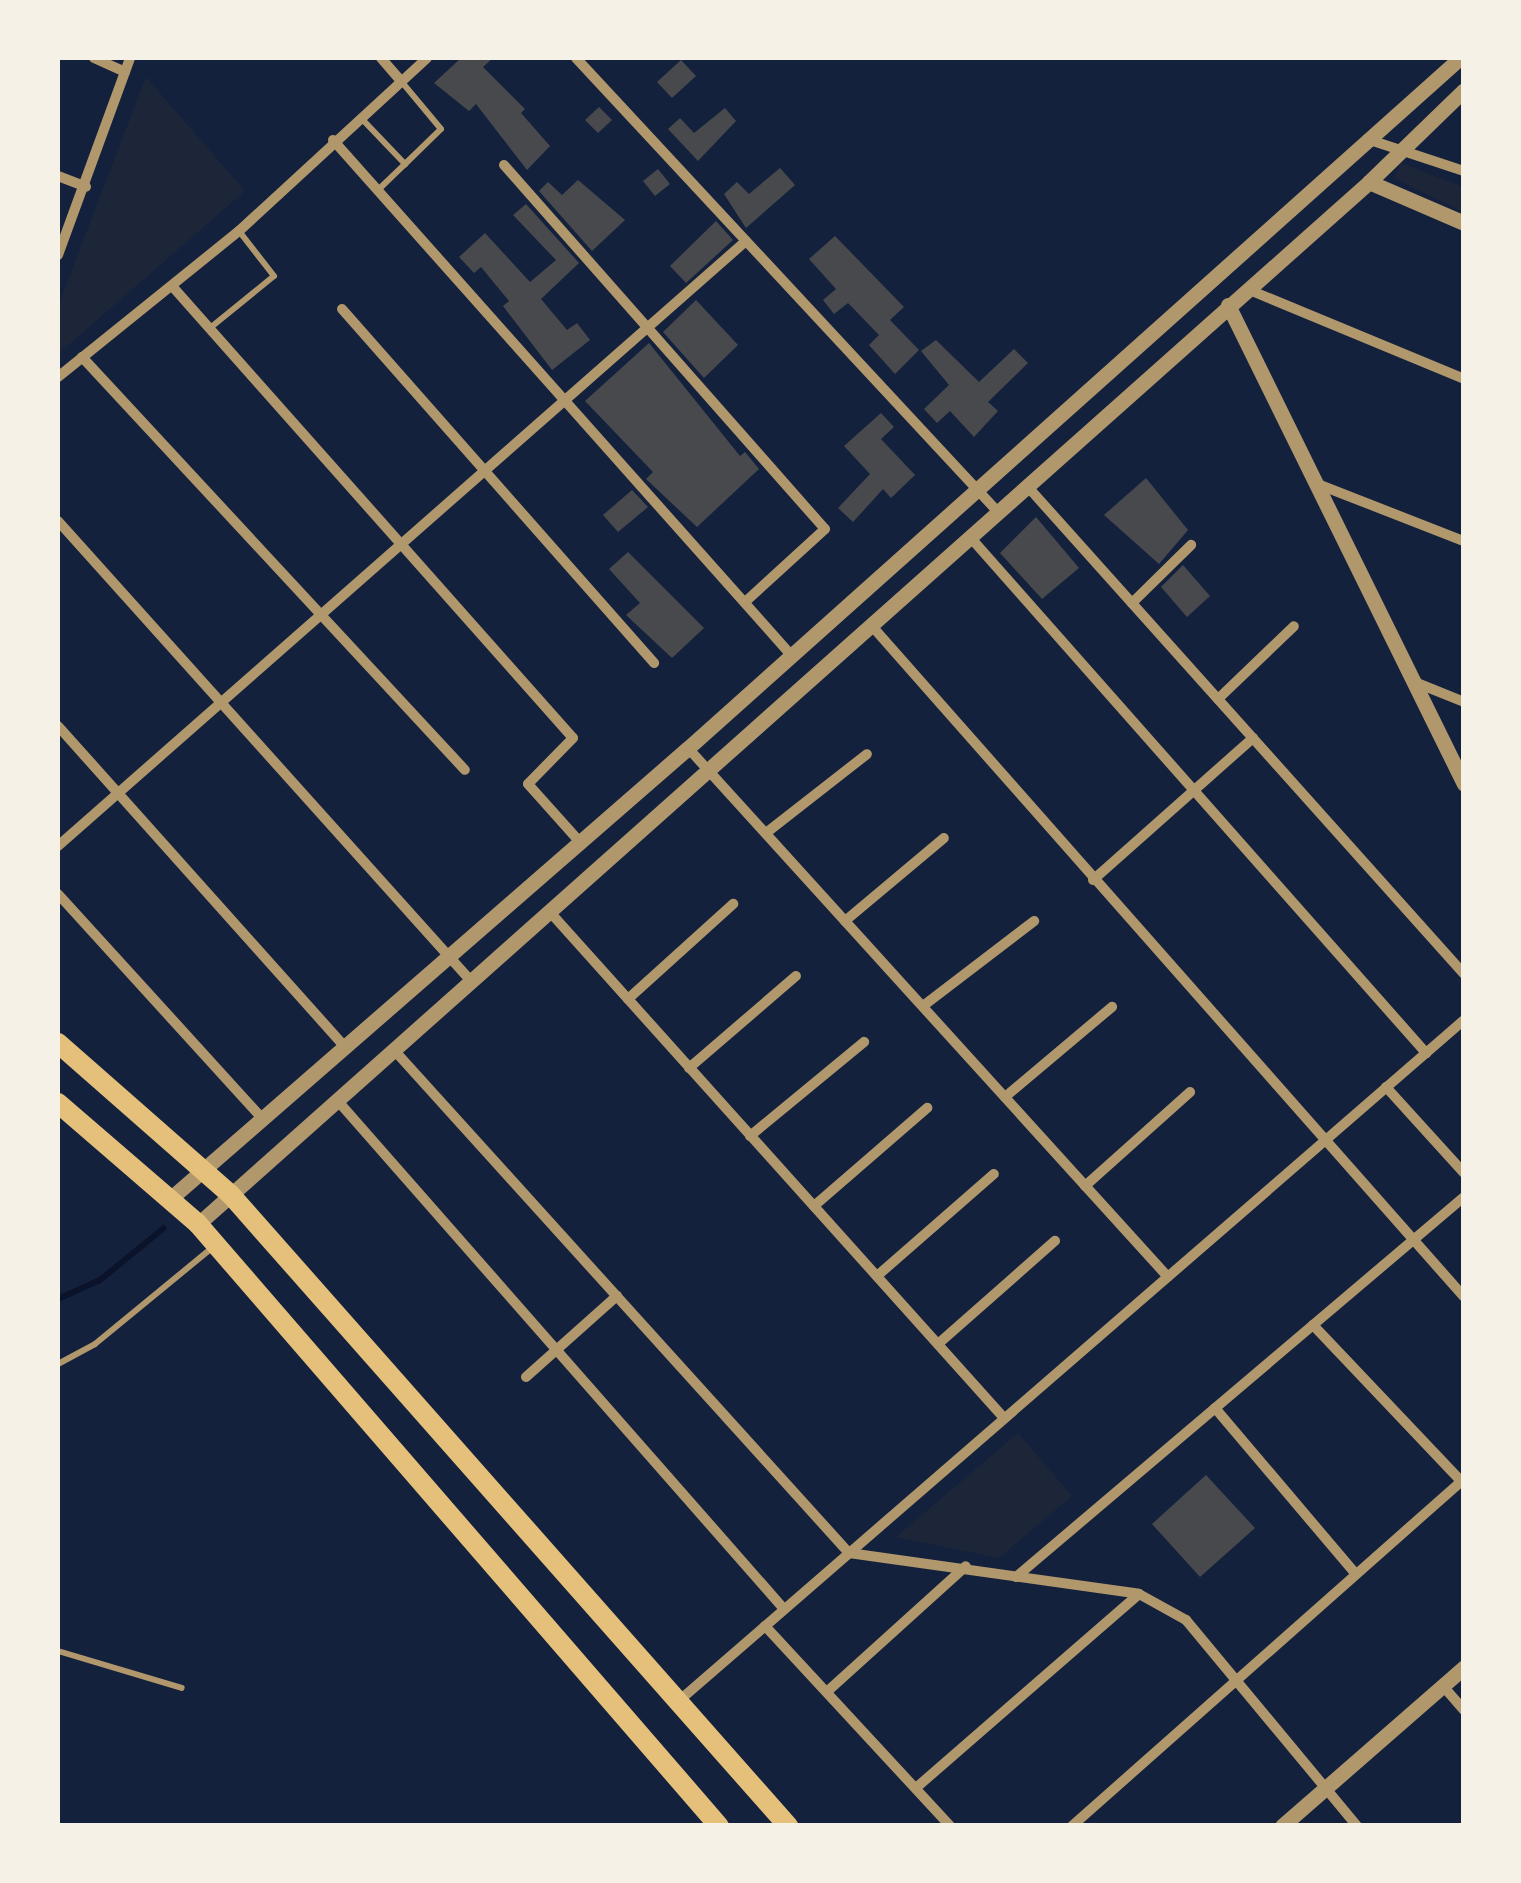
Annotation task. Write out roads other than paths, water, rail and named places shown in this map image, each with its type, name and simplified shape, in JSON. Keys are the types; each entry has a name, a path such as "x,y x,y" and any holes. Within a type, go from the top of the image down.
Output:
{"main road":[{"path":"58,1043 231,1195 681,1699 788,1826"},
{"path":"58,1103 198,1224 718,1826"}],"street":[{"path":"94,58 125,72"},
{"path":"58,256 86,188 130,58"},
{"path":"380,58 401,81"},
{"path":"58,377 239,231 333,140 427,58"},
{"path":"576,58 998,512"},
{"path":"172,1198 688,748 1460,58"},
{"path":"198,1224 1369,182 1464,90"},
{"path":"1367,139 1464,170"},
{"path":"333,140 791,655"},
{"path":"504,165 825,529 745,602"},
{"path":"58,176 86,188"},
{"path":"1369,182 1464,223"},
{"path":"58,846 117,792 221,708 746,240"},
{"path":"172,286 406,543 573,738 528,784 578,841"},
{"path":"1246,289 1464,379"},
{"path":"1228,304 1464,784"},
{"path":"342,309 654,662"},
{"path":"82,357 465,770"},
{"path":"1320,485 1464,542"},
{"path":"1028,486 1464,974"},
{"path":"58,521 221,708 471,981"},
{"path":"970,537 1426,1053"},
{"path":"1132,603 1191,546"},
{"path":"871,625 1322,1143 1464,1297"},
{"path":"1218,699 1294,626"},
{"path":"1411,681 1464,702"},
{"path":"58,726 344,1046"},
{"path":"1093,880 1253,738"},
{"path":"688,748 1168,1277"},
{"path":"766,834 867,754"},
{"path":"845,921 944,838"},
{"path":"58,894 262,1118"},
{"path":"628,999 733,904"},
{"path":"549,912 1004,1418"},
{"path":"922,1006 1034,922"},
{"path":"689,1068 796,976"},
{"path":"1005,1097 1112,1006"},
{"path":"681,1699 1464,1020"},
{"path":"750,1136 864,1042"},
{"path":"394,1050 849,1553 966,1566 1139,1594 1186,1620 1357,1826"},
{"path":"1386,1087 1464,1173"},
{"path":"1085,1186 1190,1092"},
{"path":"337,1100 784,1609"},
{"path":"814,1206 927,1108"},
{"path":"876,1276 994,1174"},
{"path":"1016,1576 1464,1196"},
{"path":"938,1344 1054,1242"},
{"path":"526,1377 616,1296"},
{"path":"1072,1826 1462,1480 1313,1325"},
{"path":"1215,1408 1356,1574"},
{"path":"830,1689 966,1566"},
{"path":"917,1787 1139,1594"},
{"path":"766,1626 830,1689 950,1826"},
{"path":"1282,1826 1464,1668"},
{"path":"1443,1686 1464,1710"}],"lane":[{"path":"378,190 441,129 401,81"},
{"path":"360,117 405,164"},
{"path":"210,328 274,276 239,231"},
{"path":"58,1364 94,1344 216,1245"},
{"path":"58,1651 182,1688"}],"waterway":[{"path":"58,1299 100,1280 164,1228"}]}
